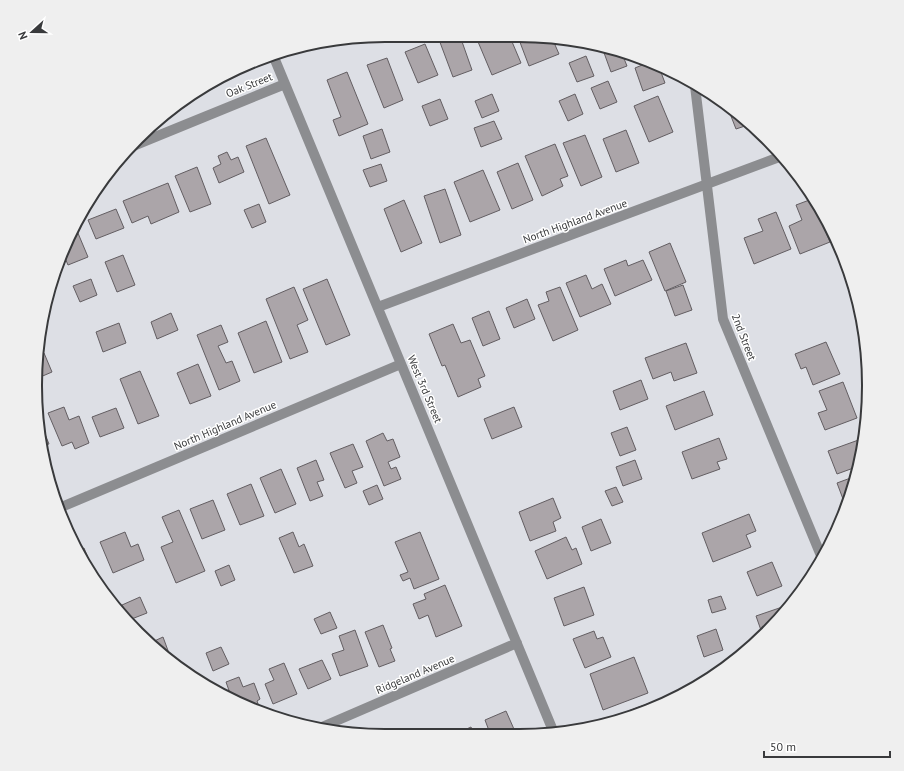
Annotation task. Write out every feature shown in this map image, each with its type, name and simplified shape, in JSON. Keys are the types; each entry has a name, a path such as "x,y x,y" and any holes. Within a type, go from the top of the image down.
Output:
{"street":[{"name":"West 3rd Street","path":"275,60 552,727"},
{"name":"Oak Street","path":"145,141 285,84"},
{"name":"2nd Street","path":"696,92 723,320 819,551"},
{"name":"North Highland Avenue","path":"378,307 776,158"},
{"name":"North Highland Avenue","path":"64,506 401,364"},
{"name":"Ridgeland Avenue","path":"329,724 517,643"}],"building":[{"path":"440,42 462,42 472,70 453,77"},
{"path":"478,42 512,42 521,63 492,75"},
{"path":"520,42 555,44 559,54 529,66"},
{"path":"425,44 438,75 418,83 405,52"},
{"path":"604,53 624,59 627,66 611,72"},
{"path":"586,56 594,76 577,82 569,63"},
{"path":"387,58 403,100 384,108 367,65"},
{"path":"642,65 661,73 665,83 643,91 635,68"},
{"path":"347,72 368,124 339,136 333,120 341,117 327,80"},
{"path":"608,81 617,102 600,109 591,88"},
{"path":"492,94 499,111 482,118 475,101"},
{"path":"575,94 583,114 568,121 559,101"},
{"path":"658,96 673,132 649,142 634,106"},
{"path":"440,99 448,119 430,126 422,106"},
{"path":"731,115 744,126 736,129"},
{"path":"494,121 502,139 481,147 474,128"},
{"path":"382,129 390,152 371,159 363,136"},
{"path":"626,130 639,163 616,172 603,139"},
{"path":"585,135 602,177 581,186 563,143"},
{"path":"266,138 290,195 269,204 246,146"},
{"path":"555,144 568,176 560,179 563,186 542,196 525,156"},
{"path":"227,152 231,160 238,157 244,172 219,183 213,168 221,164 218,156"},
{"path":"518,163 533,200 512,209 497,172"},
{"path":"381,164 387,181 370,187 363,170"},
{"path":"197,167 211,204 190,212 175,176"},
{"path":"483,170 500,210 470,222 454,182"},
{"path":"168,183 179,212 151,224 148,216 132,223 123,201"},
{"path":"445,189 461,235 440,243 424,196"},
{"path":"404,200 422,243 401,252 384,209"},
{"path":"808,201 830,242 800,254 789,226 802,220 796,205"},
{"path":"259,204 266,222 252,228 244,210"},
{"path":"116,209 124,228 96,239 88,220"},
{"path":"776,212 791,249 754,264 744,238 763,231 758,219"},
{"path":"78,233 88,257 68,265 66,260"},
{"path":"670,243 686,282 665,291 649,252"},
{"path":"123,255 135,285 117,292 105,262"},
{"path":"626,260 628,266 643,260 652,280 615,296 604,269"},
{"path":"586,275 592,289 602,284 611,304 580,317 566,283"},
{"path":"91,279 97,295 80,302 73,286"},
{"path":"327,279 350,335 326,345 303,289"},
{"path":"683,285 692,310 675,316 666,291"},
{"path":"294,287 308,320 297,325 308,352 290,359 266,299"},
{"path":"560,287 578,330 553,341 538,305 549,301 546,292"},
{"path":"527,299 535,319 514,328 506,308"},
{"path":"489,311 500,339 483,346 472,318"},
{"path":"171,313 178,330 157,339 151,322"},
{"path":"266,321 282,362 254,373 238,333"},
{"path":"119,323 126,343 103,352 96,332"},
{"path":"453,324 461,343 470,340 485,376 478,379 481,387 458,397 445,365 442,366 429,334"},
{"path":"221,325 228,342 218,346 226,363 232,361 240,381 219,390 197,335"},
{"path":"826,342 840,374 813,385 806,367 801,369 795,354"},
{"path":"686,343 697,373 674,381 671,372 653,379 645,358"},
{"path":"44,353 52,372 42,376 43,363"},
{"path":"198,364 211,396 190,404 177,373"},
{"path":"140,371 159,416 138,424 120,379"},
{"path":"641,380 648,399 620,410 613,391"},
{"path":"843,382 857,418 825,430 818,413 827,410 819,391"},
{"path":"704,391 713,415 675,430 666,406"},
{"path":"64,407 69,420 79,416 89,443 75,449 72,442 62,446 48,413"},
{"path":"514,407 522,427 492,439 484,419"},
{"path":"116,408 124,428 100,437 92,417"},
{"path":"627,427 636,450 620,456 611,433"},
{"path":"383,433 387,441 393,439 400,457 388,462 391,469 396,467 401,479 384,486 366,441"},
{"path":"719,438 727,459 717,462 720,469 692,479 682,452"},
{"path":"857,440 851,469 837,474 828,451"},
{"path":"353,444 363,467 352,471 357,483 345,488 330,453"},
{"path":"316,460 324,480 317,482 323,496 310,501 297,468"},
{"path":"635,460 642,479 623,486 616,467"},
{"path":"281,469 296,504 275,513 260,478"},
{"path":"849,479 843,499 837,483"},
{"path":"251,484 264,516 240,525 227,494"},
{"path":"377,485 383,499 369,505 363,491"},
{"path":"616,487 623,502 612,506 605,491"},
{"path":"553,498 561,518 553,522 556,531 530,541 519,512"},
{"path":"213,500 225,530 202,539 190,509"},
{"path":"179,510 205,571 176,583 161,547 173,542 162,517"},
{"path":"749,514 756,531 746,535 751,547 713,562 702,533"},
{"path":"601,519 611,543 591,551 582,527"},
{"path":"125,532 131,547 138,544 144,560 113,573 100,542"},
{"path":"293,532 299,547 304,544 313,566 294,573 279,538"},
{"path":"420,532 439,579 414,589 410,578 403,581 400,575 408,572 395,542"},
{"path":"566,537 572,550 576,548 582,564 547,579 535,551"},
{"path":"772,562 782,586 757,596 747,572"},
{"path":"229,565 235,580 221,586 215,571"},
{"path":"445,585 462,626 436,637 428,615 419,619 413,604 426,599 424,594"},
{"path":"584,587 594,615 564,626 554,598"},
{"path":"721,596 726,609 712,613 708,600"},
{"path":"140,597 147,613 133,618 122,605"},
{"path":"781,608 760,629 756,616"},
{"path":"330,612 337,628 321,634 314,619"},
{"path":"383,625 392,648 390,649 395,661 379,667 365,632"},
{"path":"716,629 723,650 704,657 697,636"},
{"path":"355,630 368,666 340,676 332,654 344,650 339,636"},
{"path":"594,631 597,639 603,637 611,657 585,668 573,639"},
{"path":"163,637 168,652 159,644 155,640"},
{"path":"221,647 229,664 213,671 206,653"},
{"path":"634,657 648,693 603,710 590,674"},
{"path":"322,660 331,679 308,689 299,669"},
{"path":"284,663 297,694 273,704 265,684 274,680 269,669"},
{"path":"239,677 243,687 254,683 260,699 257,701 258,705 229,691 226,682"},
{"path":"506,711 514,729 488,729 485,720"}]}
